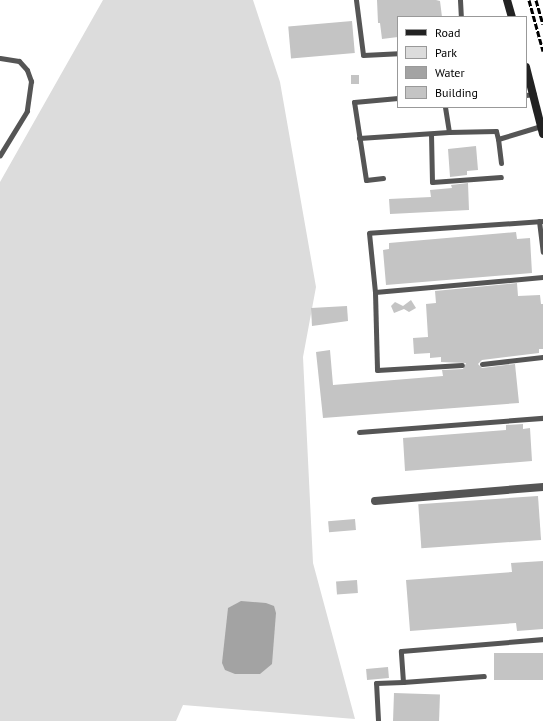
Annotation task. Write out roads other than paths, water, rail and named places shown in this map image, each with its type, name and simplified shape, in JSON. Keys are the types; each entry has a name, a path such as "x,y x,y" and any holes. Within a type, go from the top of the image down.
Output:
{"street":[{"path":"507,0 512,16"},
{"path":"527,74 530,95 542,130"},
{"path":"375,500 543,487"}],"lane":[{"path":"356,0 363,55 397,52"},
{"path":"460,0 461,16"},
{"path":"0,58 19,61 27,70 31,81 27,111 0,155"},
{"path":"382,178 366,180 354,102 397,98"},
{"path":"445,108 449,132"},
{"path":"359,138 496,130 501,163"},
{"path":"498,139 542,130"},
{"path":"431,134 432,182 501,177"},
{"path":"462,365 376,370 375,292 369,233 541,221 543,252"},
{"path":"375,292 543,277"},
{"path":"482,364 543,357"},
{"path":"359,432 543,418"},
{"path":"403,682 401,651 543,639"},
{"path":"378,720 376,683 484,676"}],"water":[{"path":"241,601 266,603 274,606 276,613 272,664 260,674 235,674 225,670 222,663 228,608"}],"railway":[{"path":"529,0 543,51"},
{"path":"536,0 543,24"}]}
